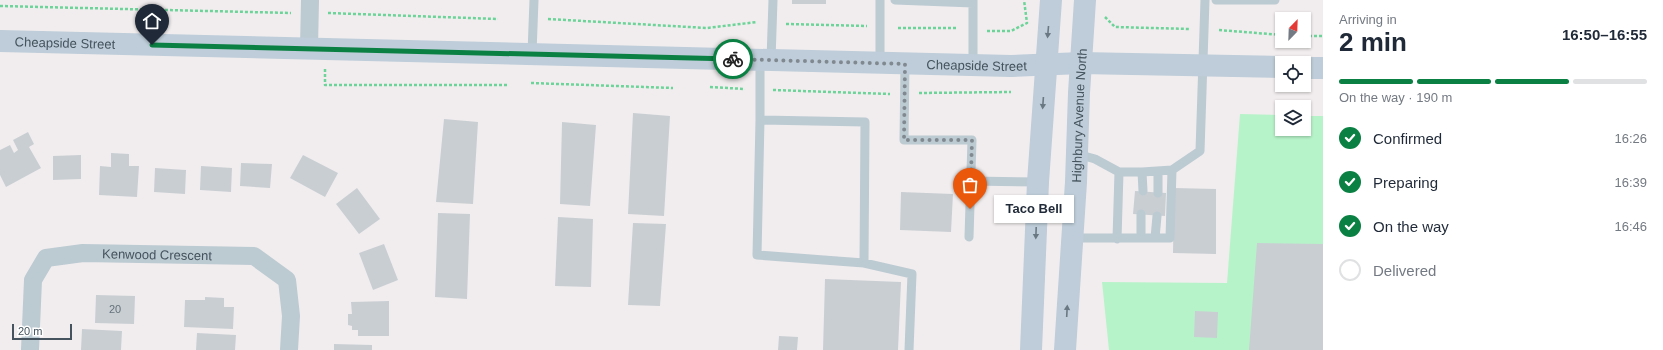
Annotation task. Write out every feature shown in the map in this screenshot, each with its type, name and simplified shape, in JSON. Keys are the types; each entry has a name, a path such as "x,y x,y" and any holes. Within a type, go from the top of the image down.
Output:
{"street":[{"path":"1031,350 1038,182 1051,0"},
{"path":"316,7 317,55"},
{"name":"Highbury Avenue North","path":"1064,350 1077,154 1081,63 1093,7"},
{"name":"Cheapside Street","path":"0,41 317,55 532,53 905,64 1020,66 1081,63 1275,67"},
{"path":"1311,68 1323,68"},
{"name":"Kenwood Crescent","path":"30,350 33,280 46,258 83,253 254,256 287,280 291,316 289,350"}],"lane":[{"path":"532,53 534,0"},
{"path":"773,0 765,60 760,120 757,255 864,263 912,274 909,350"},
{"path":"880,0 880,63"},
{"path":"895,0 972,2 974,65"},
{"path":"1077,154 1095,159 1119,172 1142,172 1172,170 1200,151 1205,0"},
{"path":"1216,0 1275,0"},
{"path":"905,64 904,140 972,140 969,237"},
{"path":"760,120 865,122 864,263"},
{"path":"1071,238 1170,238 1172,170"},
{"path":"1158,171 1158,192"},
{"path":"1117,239 1119,172"},
{"path":"1142,172 1143,191"},
{"path":"971,181 1038,182"},
{"path":"1141,214 1141,238"},
{"path":"1155,238 1157,216"}],"path":[{"path":"987,31 1011,31 1027,23 1024,0"},
{"path":"0,6 296,13"},
{"path":"316,7 498,18"},
{"path":"1093,7 1115,27 1205,29 1275,34"},
{"path":"541,19 707,28 757,22"},
{"path":"785,24 869,26"},
{"path":"898,28 957,28"},
{"path":"1311,36 1323,36"},
{"path":"317,55 325,85 507,85"},
{"path":"531,83 673,88"},
{"path":"710,87 748,90"}],"green space":[{"path":"1240,114 1275,115 1275,136 1311,136 1311,116 1323,116 1323,350 1109,350 1102,282 1227,283"}],"building":[{"path":"792,0 826,0 826,4 792,4"},
{"path":"633,113 670,116 664,216 628,214"},
{"path":"444,119 478,122 473,204 436,202"},
{"path":"562,122 596,125 590,206 560,204"},
{"path":"28,132 34,144 29,147 41,168 6,187 0,175 0,150 10,145 14,153 18,150 13,140"},
{"path":"111,153 129,154 129,166 139,166 137,197 99,195 100,166 111,167"},
{"path":"81,155 81,179 53,180 53,156"},
{"path":"303,155 338,173 325,197 290,178"},
{"path":"241,163 272,164 270,188 240,186"},
{"path":"201,166 232,168 231,192 200,190"},
{"path":"155,168 186,170 185,194 154,192"},
{"path":"357,188 380,219 359,234 336,204"},
{"path":"1174,188 1216,189 1216,254 1173,253"},
{"path":"1135,191 1166,193 1165,216 1133,214"},
{"path":"901,192 953,194 951,232 900,230"},
{"path":"438,213 470,214 467,299 435,297"},
{"path":"558,217 593,219 591,287 555,286"},
{"path":"633,223 666,224 660,306 628,305"},
{"path":"1257,243 1323,244 1323,350 1249,350"},
{"path":"384,244 398,280 373,290 359,253"},
{"path":"825,279 901,282 898,350 823,350"},
{"path":"96,295 135,296 134,324 95,323"},
{"path":"205,297 224,298 224,307 234,307 233,329 184,327 185,300 205,300"},
{"path":"389,301 389,336 358,336 358,330 352,330 352,326 348,325 348,314 352,314 351,302"},
{"path":"1195,311 1218,312 1217,338 1194,337"},
{"path":"82,329 122,331 121,350 81,350"},
{"path":"197,333 236,335 235,350 196,350"},
{"path":"779,336 798,337 797,350 778,350"},
{"path":"334,344 372,345 372,350 334,350"}],"way so far":[{"path":"733,59 905,64 904,140 972,140 970,209"}],"place":[{"name":"Taco Bell","path":"970,209"}],"route":[{"path":"152,45 733,59"}]}
